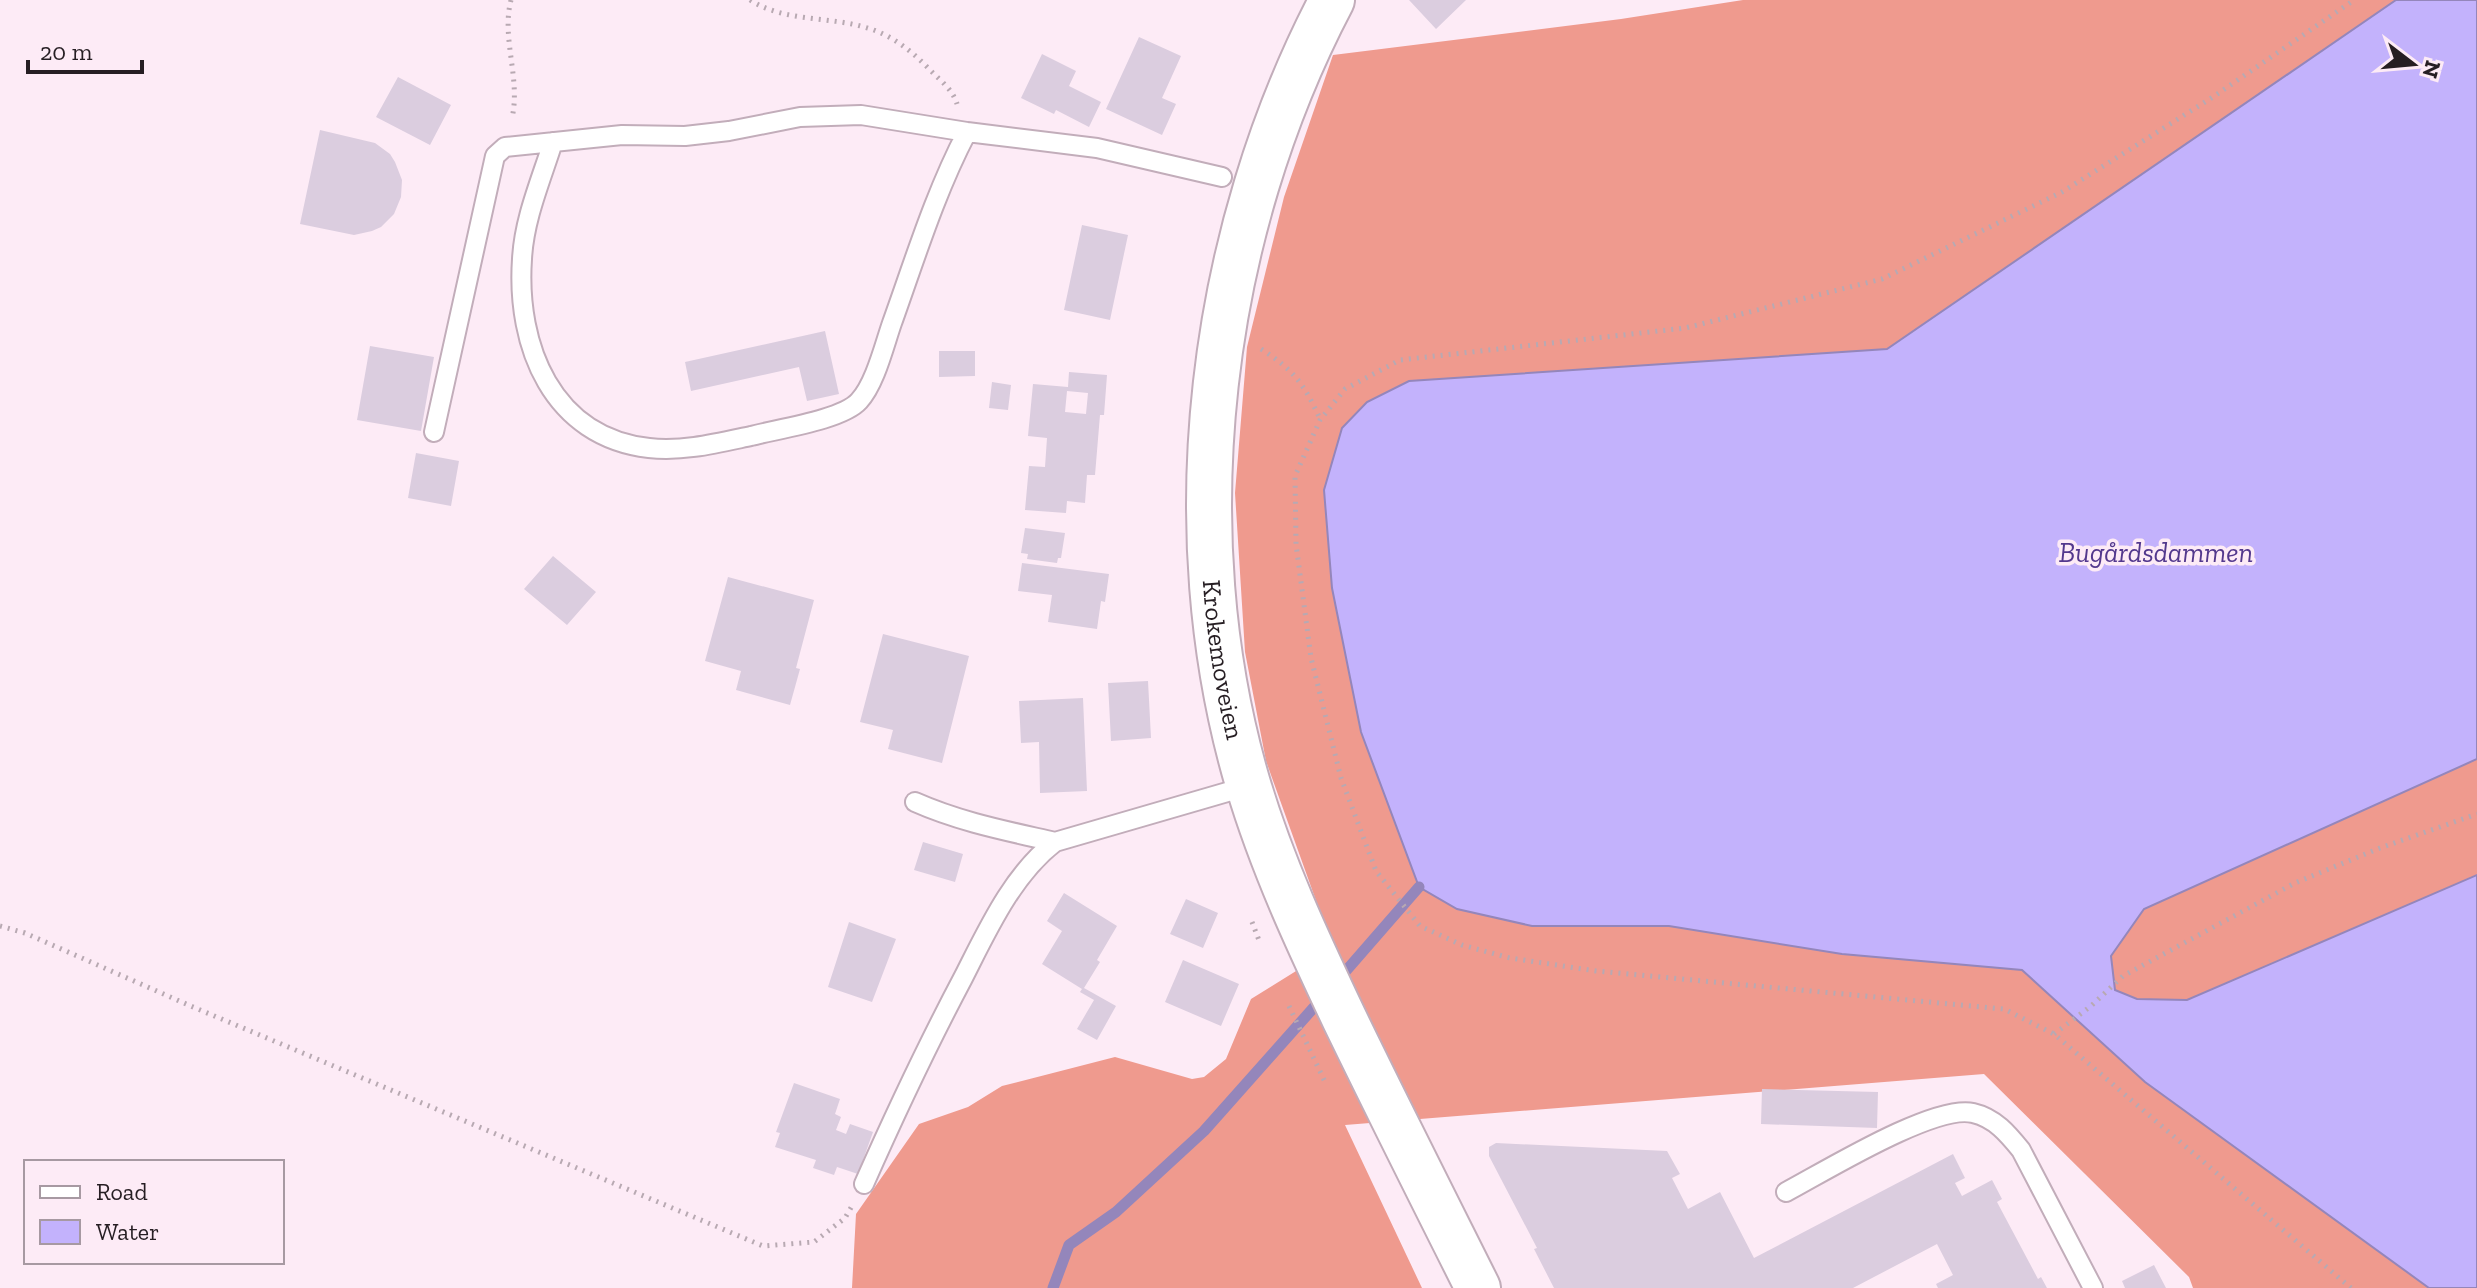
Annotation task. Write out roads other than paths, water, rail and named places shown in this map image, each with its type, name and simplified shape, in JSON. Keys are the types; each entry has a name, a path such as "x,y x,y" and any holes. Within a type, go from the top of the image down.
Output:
{"main road":[{"name":"Krokemoveien","path":"1332,0 1305,56 1260,170 1238,248 1218,368 1211,456 1210,552 1223,678 1248,786 1288,895 1326,980 1478,1288"}],"lane":[{"path":"434,432 495,156 505,147 622,135 685,136 800,117 861,115 1097,148 1222,177"},
{"path":"553,142 528,218 522,257 524,313 530,344 540,370 550,388 583,424 605,437 651,449 675,449 724,442 837,415 861,400 878,363 946,171 967,132"},
{"path":"864,1184 934,1033 1002,905 1039,854 1055,842 1248,786"},
{"path":"915,802 982,826 1055,842"},
{"path":"1786,1192 1916,1124 1954,1112 1971,1113 1990,1120 2021,1150 2093,1288"}],"water":[{"name":"Bugårdsdammen","path":"2396,0 2477,0 2477,759 2144,909 2111,956 2115,990 2137,999 2187,1000 2477,875 2477,1288 2429,1288 2145,1082 2022,970 1842,954 1669,926 1532,926 1457,909 1419,887 1361,732 1332,588 1324,490 1342,428 1367,402 1409,381 1887,349"}],"waterway":[{"path":"1338,980 1419,887"},
{"path":"1053,1288 1069,1245 1116,1212 1204,1131 1324,996"}]}
